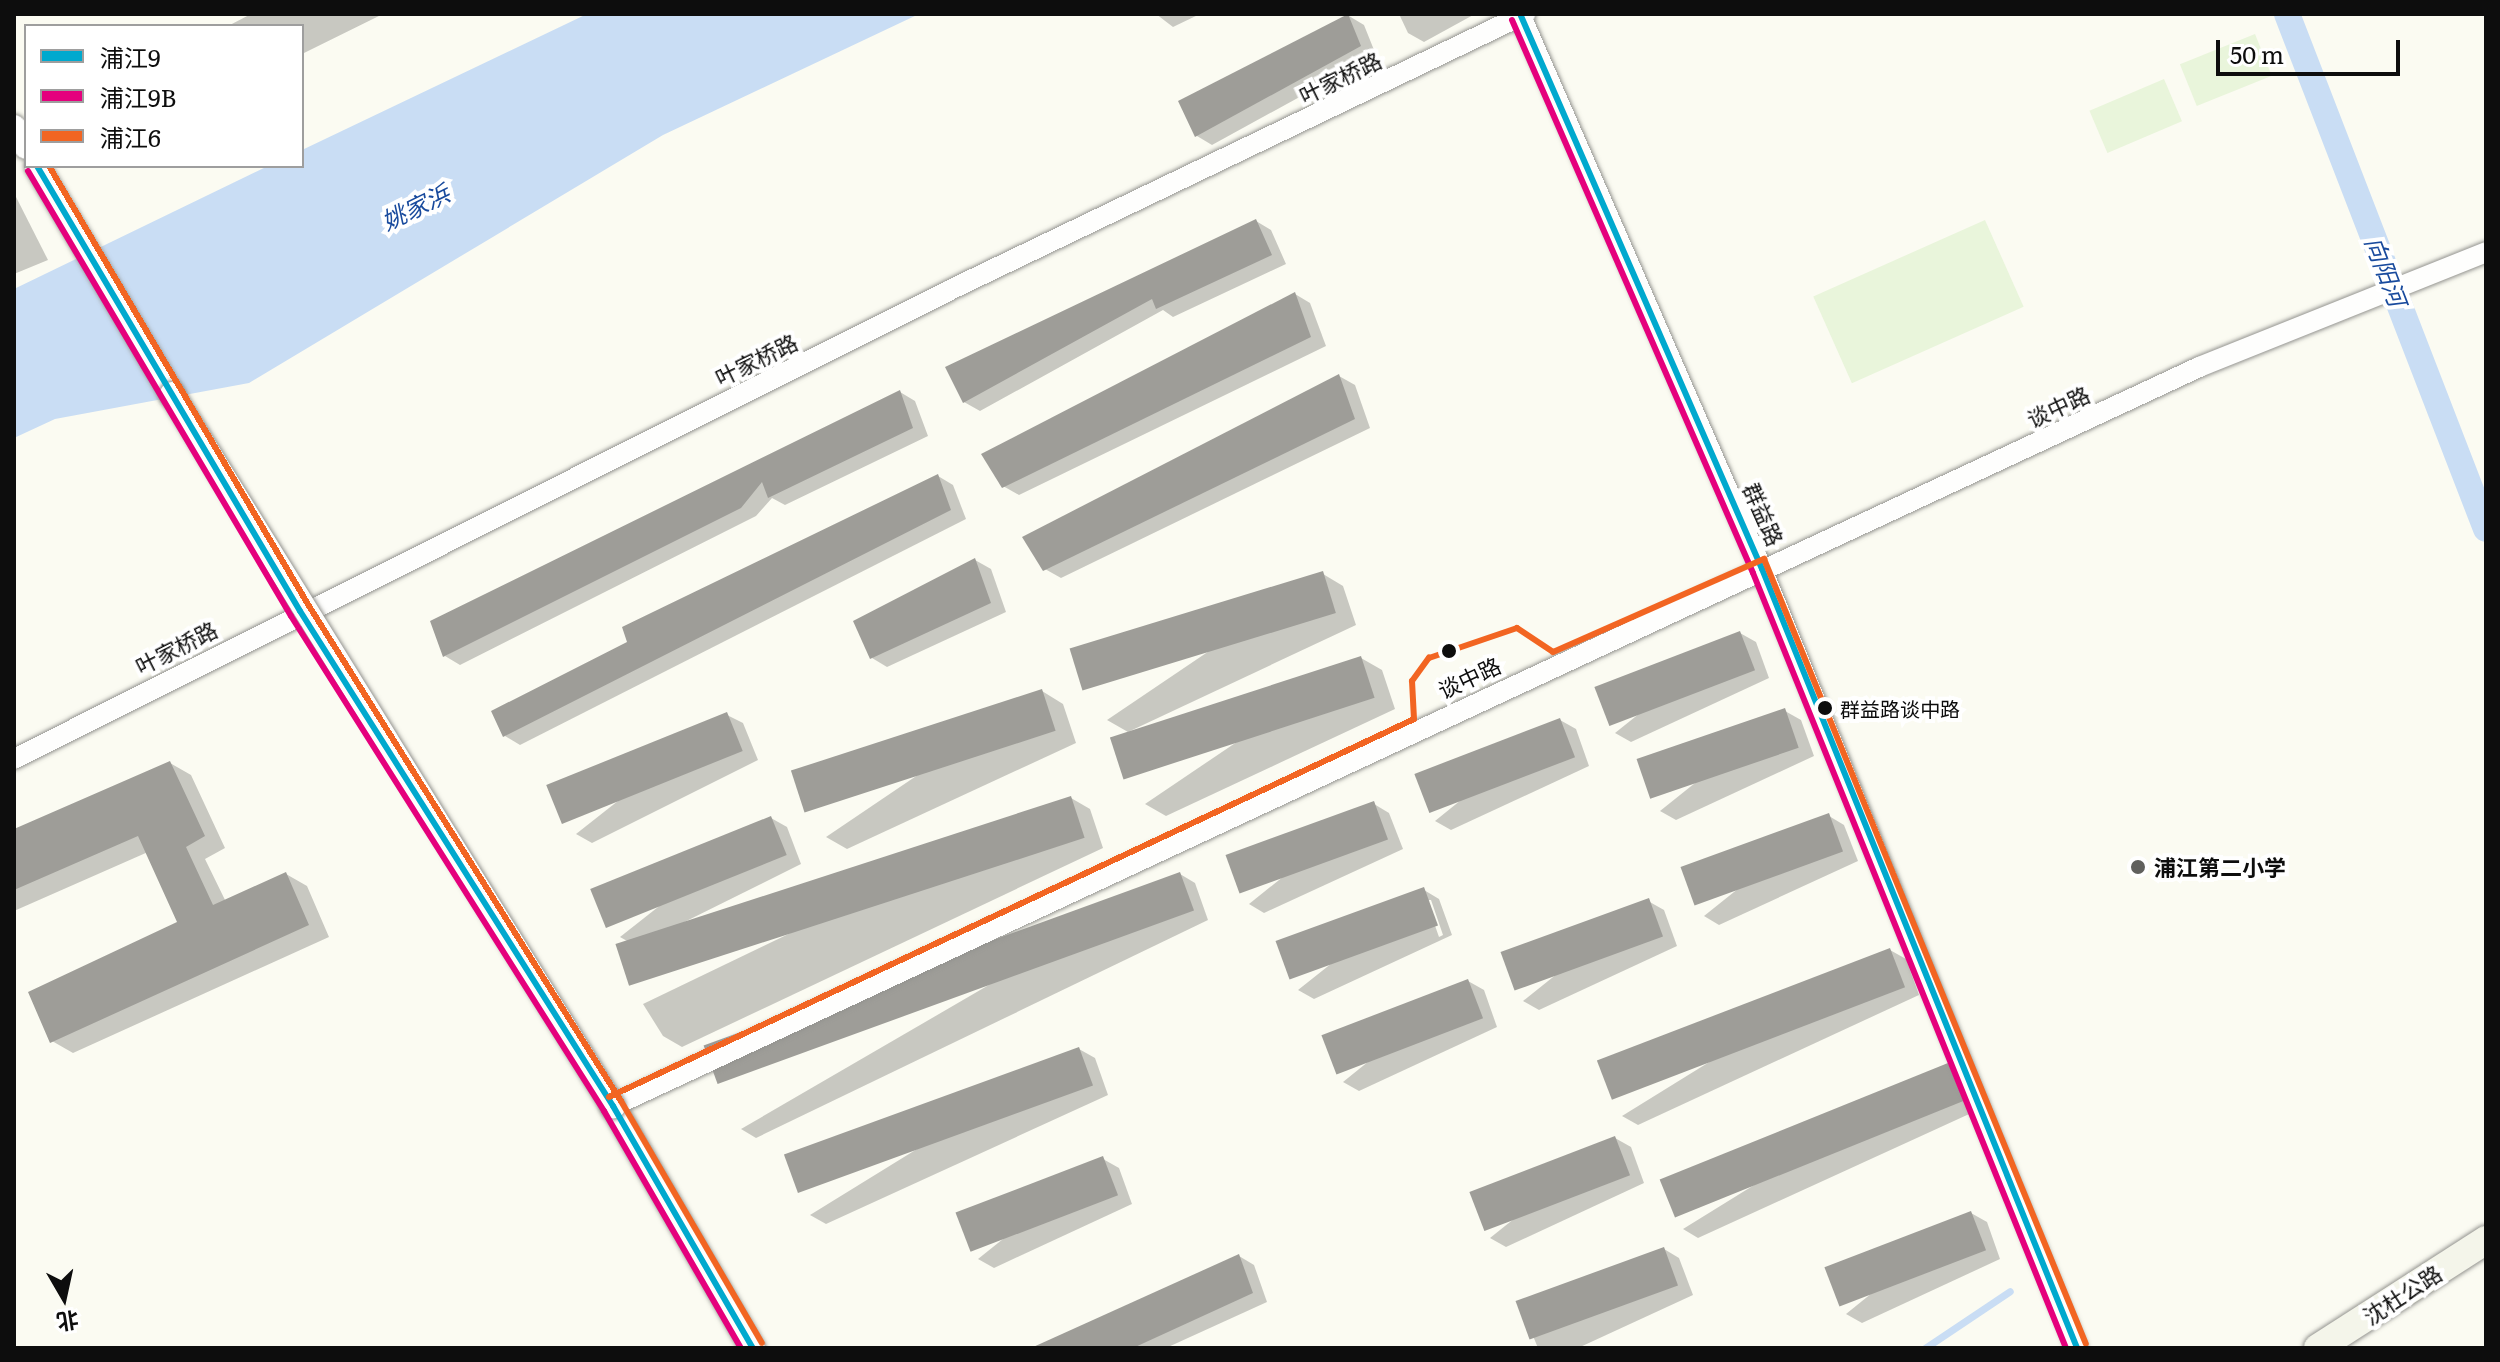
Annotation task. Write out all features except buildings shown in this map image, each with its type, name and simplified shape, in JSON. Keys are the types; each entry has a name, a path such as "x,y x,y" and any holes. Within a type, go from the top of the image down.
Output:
{"main road":[{"name":"沈杜公路","path":"2318,1348 2486,1240"}],"street":[{"name":"群益路","path":"1523,15 1762,569 2077,1348"},
{"name":"叶家桥路","path":"14,759 952,289 1523,15"},
{"path":"38,168 300,611 613,1106 753,1348"},
{"name":"谈中路","path":"613,1106 2199,367 2486,252"}],"green space":[{"path":"2255,34 2272,76 2197,106 2180,64"},
{"path":"2164,79 2182,121 2107,153 2089,111"},
{"path":"1985,220 2024,307 1852,383 1813,296"}],"water":[{"name":"姚家浜","path":"587,14 919,14 663,135 249,383 55,419 14,438 14,289 264,168 304,168 304,149"}],"waterway":[{"name":"向阳河","path":"2287,14 2486,529"},
{"path":"1925,1348 2010,1291"}],"transit line":[{"name":"浦江9","path":"1521,16 1762,569 2077,1348"},
{"name":"浦江9B","path":"1512,20 1753,573 2066,1348"},
{"name":"浦江9","path":"38,168 300,611 613,1106 753,1348"},
{"name":"浦江6","path":"50,168 309,606 621,1101 762,1343"},
{"name":"浦江9B","path":"28,171 291,616 604,1111 741,1348"},
{"name":"浦江6","path":"609,1097 1414,719 1412,681 1429,658 1517,628 1553,652 1764,559 2086,1344"}],"place":[{"name":"群益路谈中路","path":"1825,708"},
{"name":"浦江第二小学","path":"2138,867"}]}
